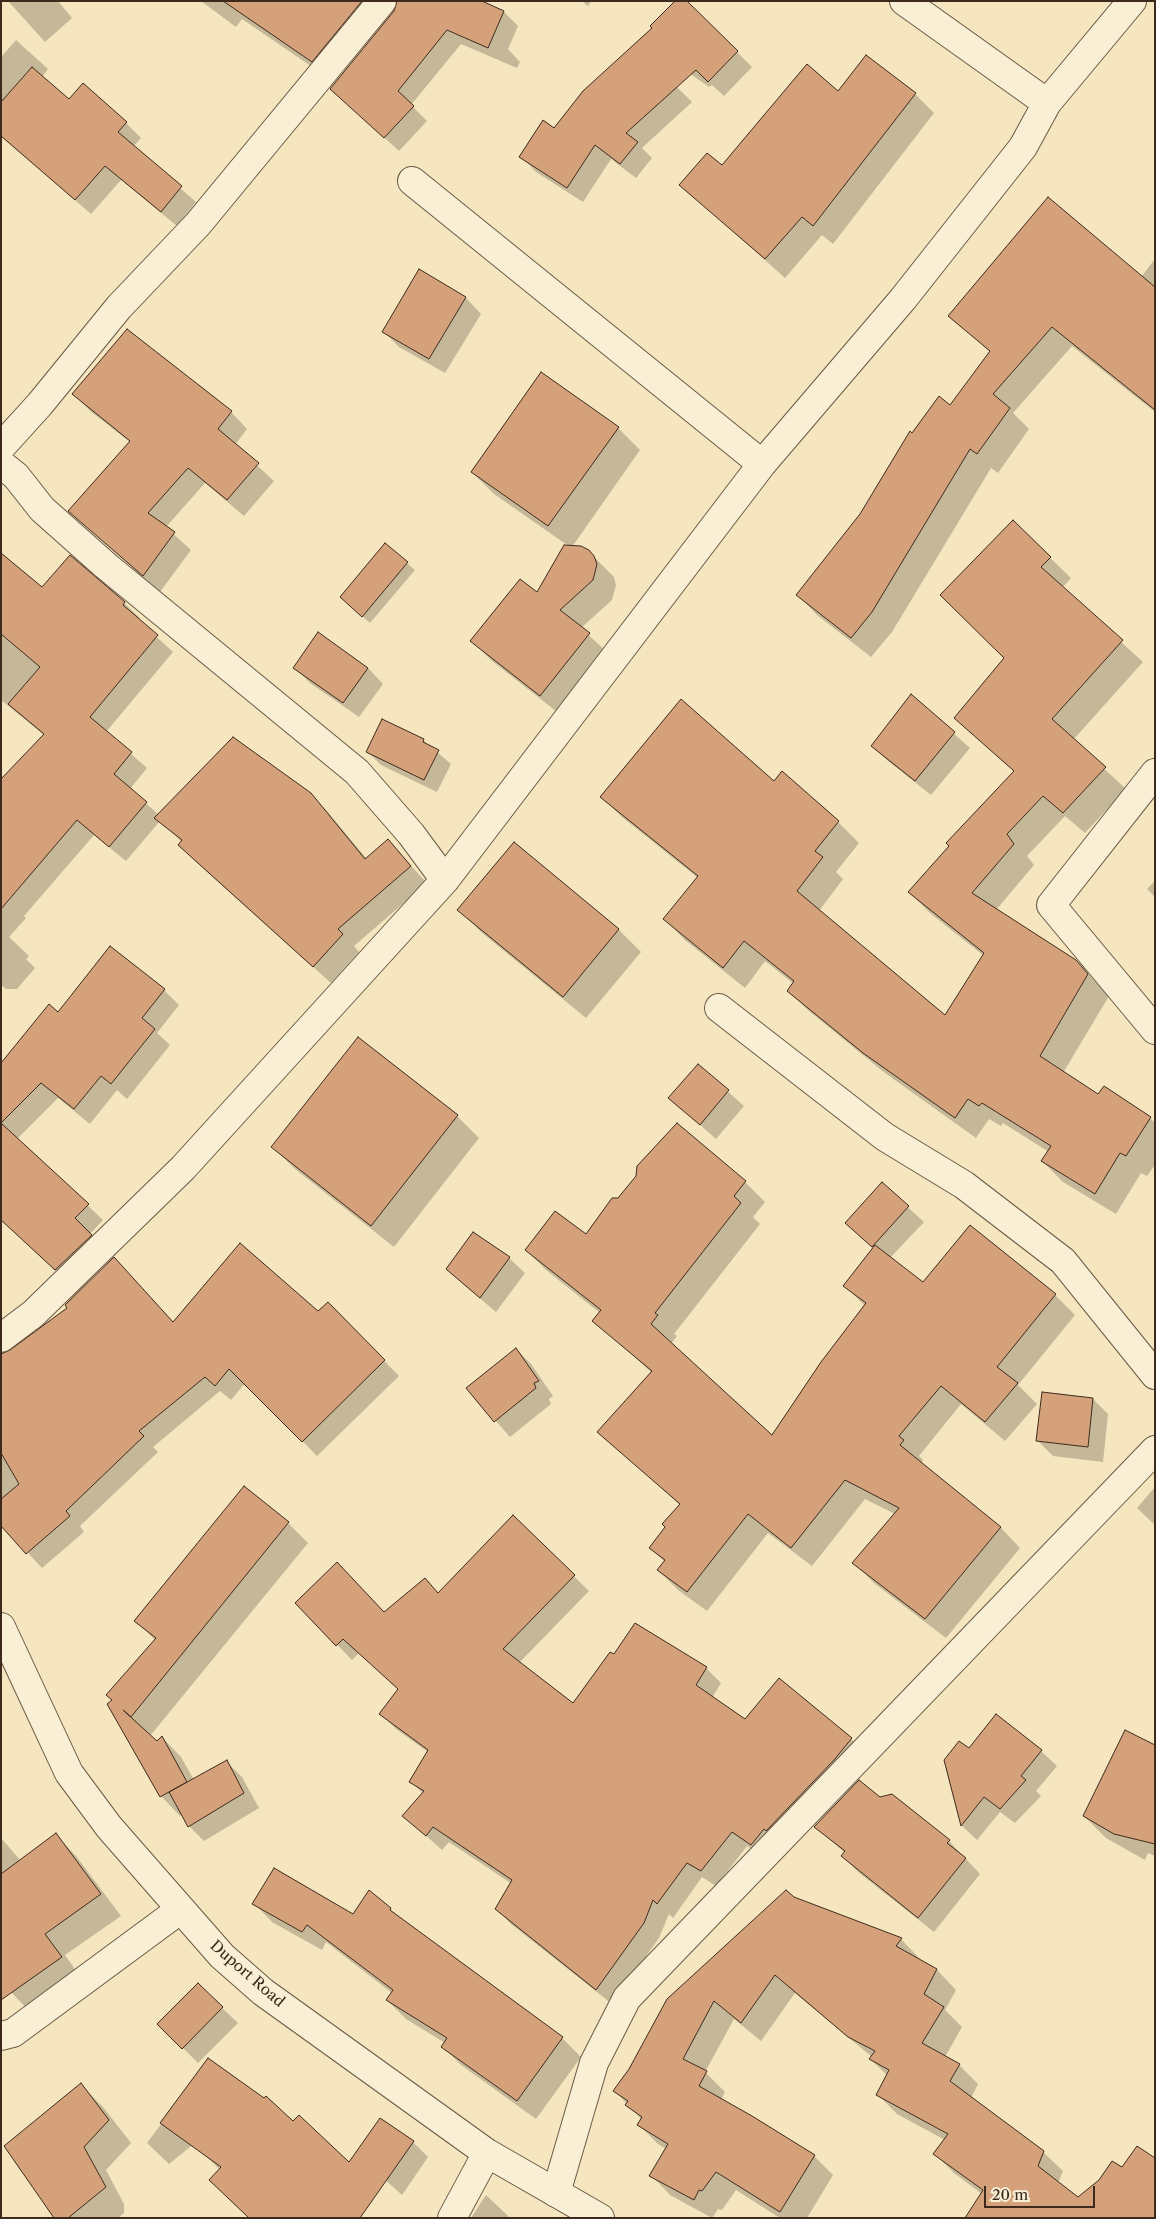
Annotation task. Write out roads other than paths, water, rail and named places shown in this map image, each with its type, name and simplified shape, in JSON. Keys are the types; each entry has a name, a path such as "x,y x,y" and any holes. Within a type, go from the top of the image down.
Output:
{"street":[{"path":"1,447 40,404 119,307 198,224 382,1"},
{"path":"904,1 1047,103"},
{"path":"1,1338 32,1314 183,1168 444,880 762,464 903,299 1023,147 1047,103 1132,1"},
{"path":"412,181 762,464"},
{"path":"1,464 16,476 42,509 105,565 357,772 411,834 444,880"},
{"path":"1155,773 1051,905 1155,1030"},
{"path":"718,1008 886,1138 964,1186 1063,1261 1155,1375"},
{"path":"556,2193 594,2063 627,1998 1155,1450"},
{"name":"Duport Road","path":"1,1627 69,1773 109,1827 222,1956 263,1992 487,2154 600,2218"},
{"path":"1,2036 13,2033 181,1909"},
{"path":"452,2218 487,2154"}]}
